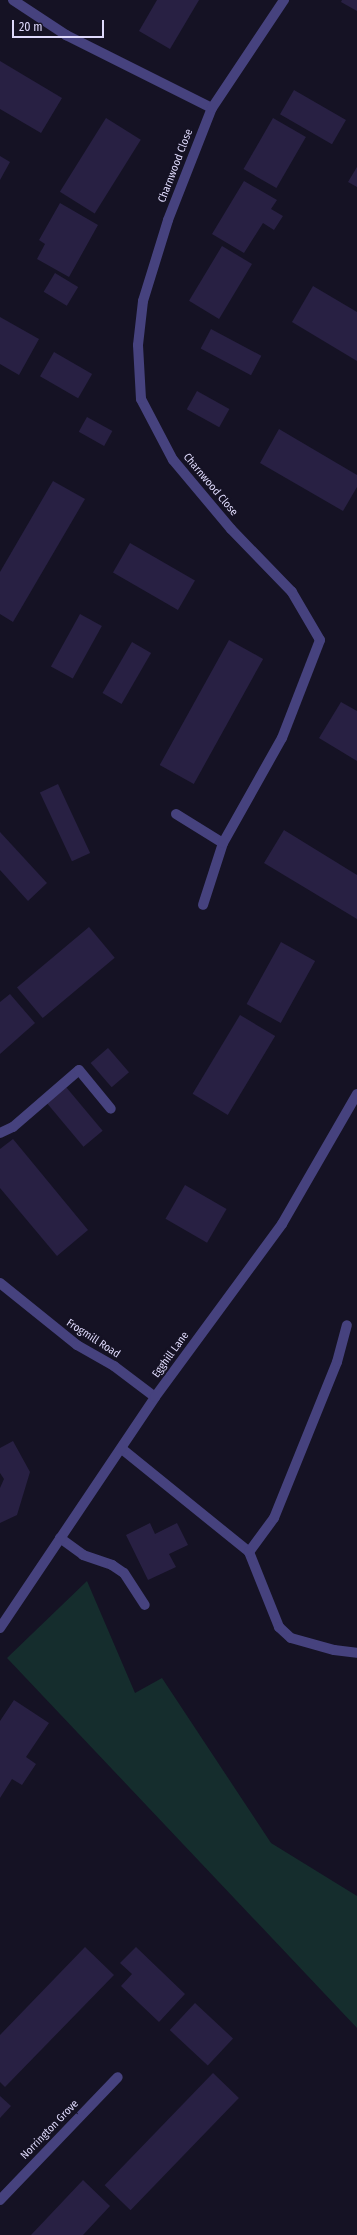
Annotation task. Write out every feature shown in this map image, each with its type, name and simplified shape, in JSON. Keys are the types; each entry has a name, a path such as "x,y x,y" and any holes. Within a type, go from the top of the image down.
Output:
{"street":[{"path":"13,0 66,35 212,108"},
{"name":"Charnwood Close","path":"203,905 223,843 282,738 320,640 292,592 231,529 173,460 141,399 138,345 143,301 168,220 212,108 284,0"},
{"path":"176,814 223,843"},
{"path":"0,1133 13,1127 79,1070 111,1109"},
{"name":"Egghill Lane","path":"0,1628 155,1398 282,1224 357,1094"},
{"name":"Frogmill Road","path":"0,1283 77,1345 114,1366 155,1398"},
{"path":"249,1552 274,1518 337,1362 347,1325"},
{"path":"122,1449 249,1552 279,1627 291,1638 334,1650 357,1652"},
{"path":"60,1538 83,1555 112,1565 124,1573 145,1605"},
{"name":"Norrington Grove","path":"0,2200 118,2077"}],"green space":[{"path":"87,1581 135,1693 162,1678 271,1843 357,1896 357,2028 7,1658"}],"building":[{"path":"157,0 199,0 170,49 139,31"},
{"path":"342,0 357,0 357,11 341,2"},
{"path":"0,61 62,98 41,133 0,109"},
{"path":"294,90 346,120 332,144 280,114"},
{"path":"106,118 141,140 95,214 60,192"},
{"path":"273,118 306,137 276,188 244,169"},
{"path":"0,156 10,162 0,180"},
{"path":"357,167 357,187 348,182"},
{"path":"244,181 277,200 271,209 283,216 274,230 263,223 244,253 212,234"},
{"path":"60,203 98,225 69,277 37,259 45,244 39,240"},
{"path":"222,246 252,264 219,319 189,301"},
{"path":"55,273 78,287 67,306 44,292"},
{"path":"313,286 357,312 357,361 292,322"},
{"path":"0,317 39,339 19,375 0,364"},
{"path":"211,329 261,356 251,375 201,348"},
{"path":"54,352 92,374 78,398 40,376"},
{"path":"197,391 229,409 219,427 187,409"},
{"path":"87,417 112,431 104,446 79,432"},
{"path":"279,429 357,475 357,487 343,511 260,463"},
{"path":"53,481 85,499 13,622 0,614 0,572"},
{"path":"130,543 195,580 178,610 113,572"},
{"path":"80,614 102,626 73,679 51,666"},
{"path":"229,640 263,659 194,784 160,765"},
{"path":"132,642 151,653 122,704 102,693"},
{"path":"341,702 357,711 357,761 319,738"},
{"path":"58,784 90,853 72,861 40,792"},
{"path":"284,830 357,875 357,919 264,863"},
{"path":"0,832 47,883 28,901 0,870"},
{"path":"89,927 115,958 43,1018 17,987"},
{"path":"281,942 315,961 281,1023 247,1004"},
{"path":"10,994 35,1023 0,1054 0,1002"},
{"path":"240,1015 275,1036 228,1115 193,1094"},
{"path":"108,1048 129,1072 112,1087 91,1063"},
{"path":"66,1087 103,1131 83,1147 47,1103"},
{"path":"13,1139 88,1230 57,1256 0,1188 0,1149"},
{"path":"185,1185 227,1209 207,1243 166,1219"},
{"path":"13,1441 30,1472 17,1515 0,1523 0,1488 4,1479 0,1473 0,1448"},
{"path":"150,1523 155,1534 177,1523 188,1545 169,1554 176,1567 148,1580 126,1535"},
{"path":"14,1700 49,1723 26,1757 36,1764 22,1785 12,1779 0,1798 0,1721"},
{"path":"85,1947 114,1975 5,2087 0,2082 0,2035"},
{"path":"136,1947 185,1994 159,2022 121,1986 132,1974 120,1963"},
{"path":"195,2003 233,2038 208,2066 170,2030"},
{"path":"213,2073 239,2098 131,2210 105,2185"},
{"path":"0,2096 11,2106 0,2118"},
{"path":"83,2180 110,2206 83,2235 31,2235"}]}
